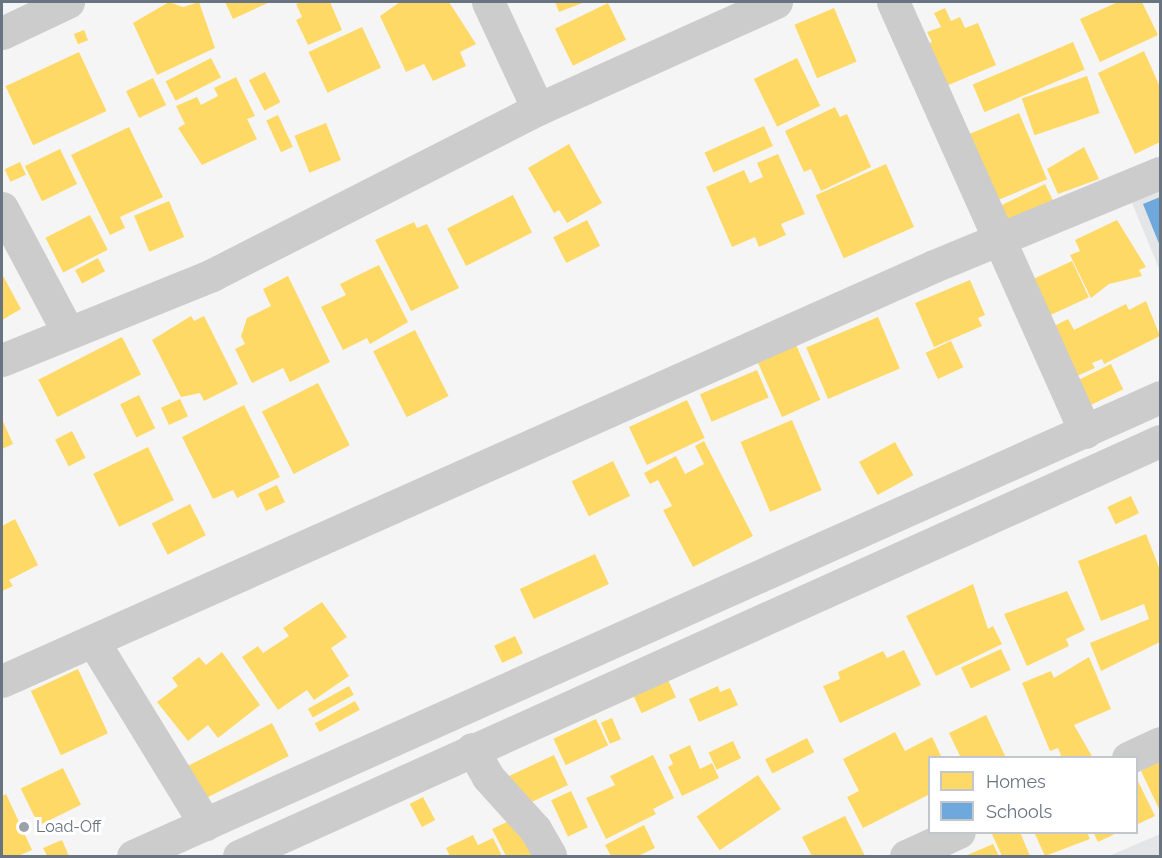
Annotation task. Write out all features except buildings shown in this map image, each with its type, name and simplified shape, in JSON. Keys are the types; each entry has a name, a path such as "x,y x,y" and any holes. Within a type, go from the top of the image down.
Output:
{"street":[{"path":"2,33 68,2"},
{"path":"488,2 538,109"},
{"path":"2,360 212,275 538,109 776,2"},
{"path":"893,2 1001,239 1085,432"},
{"path":"2,681 1001,239 1161,173"},
{"path":"2,208 68,332"},
{"path":"133,856 1161,397"},
{"path":"239,856 472,749 1161,441"},
{"path":"93,641 205,824"},
{"path":"1132,756 1161,743"},
{"path":"472,749 488,777 535,829 550,855"},
{"path":"906,856 955,834"}],"shaded area":[{"path":"1160,186 1160,271 1130,198"},
{"path":"1160,834 1160,856 1109,856"}],"place":[{"name":"Load-Off","path":"24,827"}]}
